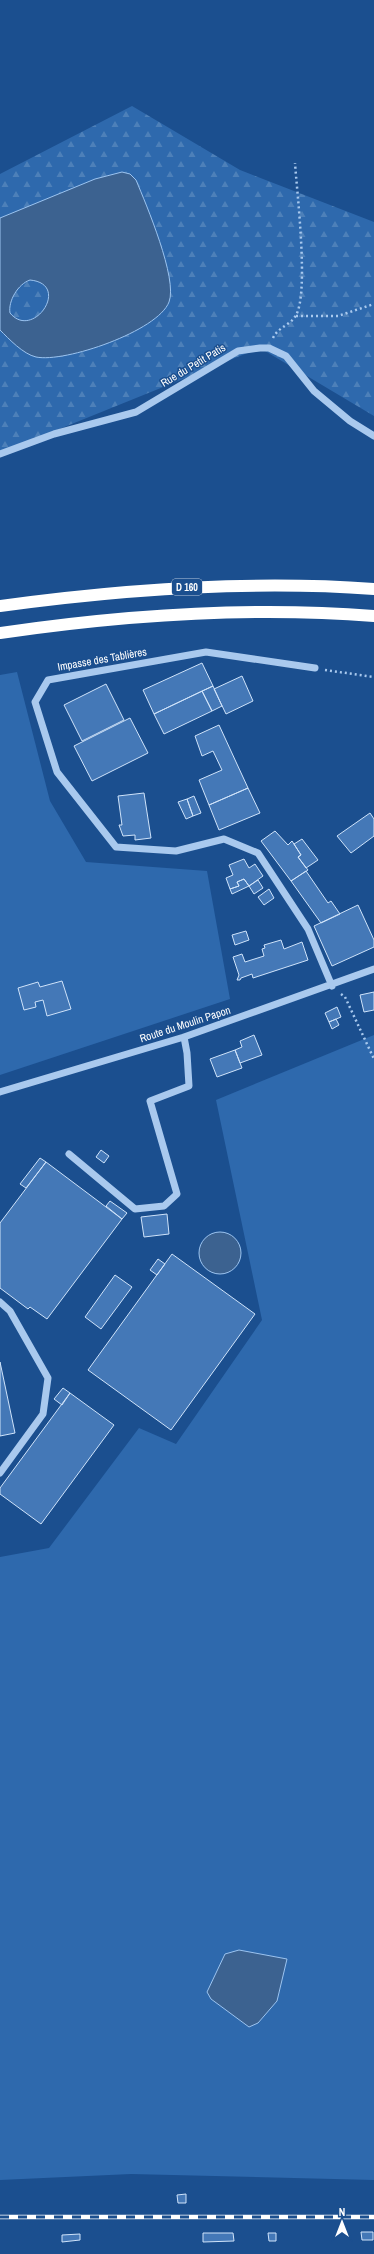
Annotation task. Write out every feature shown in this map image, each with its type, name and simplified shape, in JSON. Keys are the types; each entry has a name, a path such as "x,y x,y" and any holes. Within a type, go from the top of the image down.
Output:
{"highway":[{"name":"D 160","path":"0,606 65,597 163,588 303,585 374,589"},
{"path":"0,633 82,622 231,612 342,613 374,616"}],"street":[{"path":"269,348 286,356 314,391 350,421 374,436"},
{"name":"Rue du Petit Patis","path":"0,454 54,434 136,412 238,351 269,348"},
{"name":"Impasse des Tablières","path":"316,668 206,652 48,680 35,702 57,772 116,847 176,851 224,839 258,852 308,929 332,986"},
{"name":"Route du Moulin Papon","path":"0,1092 184,1037 332,986 374,969"},
{"path":"69,1154 135,1209 164,1206 177,1194 150,1101 189,1086 187,1053 184,1037"},
{"path":"0,1302 10,1311 48,1378 44,1414 0,1473"}],"path":[{"path":"295,163 302,293 296,316"},
{"path":"269,348 276,331 296,316 338,316 374,304"},
{"path":"316,668 374,677"},
{"path":"332,986 345,998 374,1059"}],"green space":[{"path":"132,106 240,170 374,222 374,416 260,348 0,453 0,174"},
{"path":"17,672 50,801 86,862 207,871 230,999 0,1075 0,675"},
{"path":"374,1035 374,2180 131,2174 0,2180 0,1557 49,1548 139,1428 176,1444 262,1320 216,1100"}],"shaded area":[{"path":"122,172 130,174 136,180 160,241 169,277 171,291 169,302 161,313 148,324 109,343 67,355 50,358 36,357 26,353 16,346 0,330 0,218 95,179","holes":["30,280 42,284 48,291 48,300 38,316 29,320 19,320 10,313 12,298 22,285"]},
{"path":"216,1232 224,1232 232,1235 238,1241 241,1253 238,1265 232,1271 224,1274 216,1274 208,1271 202,1265 199,1257 199,1249 202,1241 208,1235"},
{"path":"239,1950 287,1959 277,2001 258,2023 249,2027 211,1999 207,1992 225,1954"}],"building":[{"path":"202,663 213,686 154,714 143,690"},
{"path":"242,676 253,701 226,714 214,689"},
{"path":"106,684 124,720 82,741 64,705"},
{"path":"213,686 222,706 212,711 202,691"},
{"path":"202,691 212,711 164,734 154,714"},
{"path":"130,718 148,753 92,781 74,746"},
{"path":"219,725 248,788 209,805 199,780 222,770 213,751 202,756 195,736"},
{"path":"248,788 260,813 219,830 209,805"},
{"path":"144,793 151,838 135,840 135,835 123,836 119,825 122,825 118,796"},
{"path":"194,796 201,813 193,816 187,799"},
{"path":"187,799 193,816 186,819 178,802"},
{"path":"370,813 374,819 374,836 351,853 337,836"},
{"path":"275,831 288,845 292,841 301,855 298,857 308,870 291,881 261,841"},
{"path":"302,839 318,860 306,868 298,857 301,855 294,844"},
{"path":"244,859 249,868 255,864 263,876 249,886 244,879 237,882 239,886 230,889 226,878 233,875 229,865"},
{"path":"306,871 328,903 331,901 340,914 321,923 291,881"},
{"path":"244,879 249,886 232,894 230,889 239,886 237,882"},
{"path":"258,880 263,888 254,894 249,886"},
{"path":"269,889 274,898 264,905 258,897"},
{"path":"358,905 374,940 374,947 332,966 314,926"},
{"path":"246,931 249,940 235,945 232,935"},
{"path":"281,940 284,949 302,942 308,960 253,978 252,974 237,980 239,975 233,957 242,954 245,962 264,956 262,949 265,948 264,945"},
{"path":"62,981 71,1009 47,1016 43,1000 35,1002 36,1007 24,1010 18,988 38,982 40,987"},
{"path":"374,992 374,1010 364,1012 360,995"},
{"path":"337,1007 341,1017 329,1022 325,1013"},
{"path":"336,1019 339,1025 332,1029 329,1022"},
{"path":"254,1035 262,1055 240,1063 235,1050 242,1047 240,1041"},
{"path":"235,1050 242,1068 217,1077 210,1059"},
{"path":"101,1150 109,1156 104,1163 96,1157"},
{"path":"40,1158 46,1162 26,1188 20,1184"},
{"path":"46,1162 122,1219 47,1319 30,1307 28,1309 0,1288 0,1223"},
{"path":"110,1201 127,1213 122,1219 106,1206"},
{"path":"167,1214 169,1234 144,1237 141,1217"},
{"path":"172,1254 255,1314 171,1430 88,1370"},
{"path":"158,1259 165,1264 157,1275 150,1270"},
{"path":"115,1275 132,1287 101,1329 85,1317"},
{"path":"0,1362 15,1433 0,1436"},
{"path":"63,1388 70,1393 62,1405 54,1399"},
{"path":"70,1393 114,1425 41,1524 0,1494 0,1488"},
{"path":"186,2194 186,2203 178,2203 177,2195"},
{"path":"361,2232 373,2232 373,2240 362,2240"},
{"path":"203,2233 233,2233 234,2241 203,2242"},
{"path":"268,2233 276,2233 276,2241 269,2241"},
{"path":"80,2234 80,2240 62,2242 62,2235"}],"railway":[{"path":"0,2217 374,2217"}]}
